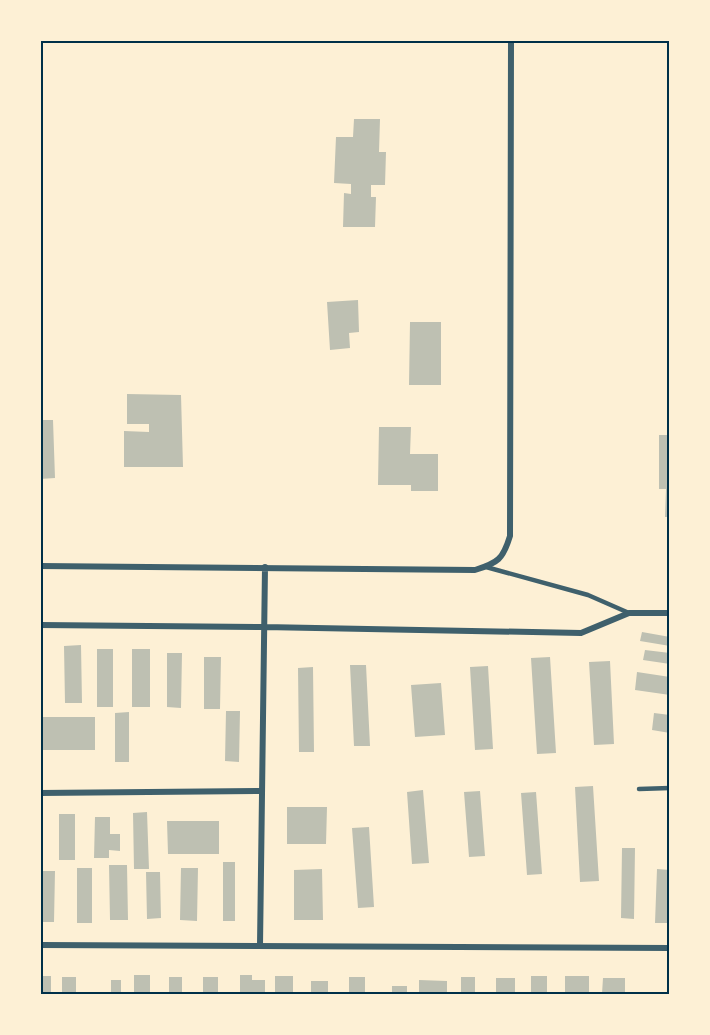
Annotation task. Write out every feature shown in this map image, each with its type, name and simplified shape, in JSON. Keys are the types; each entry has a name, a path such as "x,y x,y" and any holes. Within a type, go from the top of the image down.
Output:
{"street":[{"path":"40,566 474,570 495,562 503,555 510,536 511,40"},
{"path":"260,946 265,567"},
{"path":"40,625 581,633 628,613 669,613"},
{"path":"40,793 261,791"},
{"path":"40,945 669,948"}],"lane":[{"path":"485,567 588,595 628,613"},
{"path":"639,789 669,788"}],"building":[{"path":"354,119 380,119 379,152 386,152 385,185 371,185 371,197 376,197 375,227 343,227 344,193 351,194 351,184 334,183 336,137 353,137"},
{"path":"358,300 359,332 349,333 350,348 330,350 327,302"},
{"path":"410,322 441,322 441,385 409,385"},
{"path":"127,394 181,395 183,467 124,467 124,431 149,432 149,424 127,424"},
{"path":"40,420 53,420 55,478 40,479"},
{"path":"379,427 411,427 410,454 438,454 438,491 411,491 411,485 378,485"},
{"path":"659,435 670,435 670,517 665,517 666,489 659,489"},
{"path":"642,632 670,637 670,646 640,641"},
{"path":"81,645 82,703 65,703 64,646"},
{"path":"97,649 113,649 113,707 97,707"},
{"path":"132,649 150,649 150,707 132,707"},
{"path":"645,650 670,653 670,664 643,660"},
{"path":"167,653 182,653 181,708 167,707"},
{"path":"204,657 221,657 220,709 204,709"},
{"path":"550,657 556,753 537,754 531,658"},
{"path":"610,661 614,744 594,745 589,662"},
{"path":"350,665 366,665 370,746 354,746"},
{"path":"488,666 493,749 475,750 470,667"},
{"path":"313,667 314,752 299,752 298,668"},
{"path":"637,672 670,677 670,695 635,690"},
{"path":"441,683 445,735 415,737 411,685"},
{"path":"226,711 240,711 239,762 225,761"},
{"path":"129,712 129,762 115,762 115,713"},
{"path":"654,713 670,715 670,733 652,730"},
{"path":"40,717 95,717 95,750 40,750"},
{"path":"593,786 599,881 580,882 575,787"},
{"path":"423,790 429,863 412,864 407,792"},
{"path":"480,791 485,856 469,857 464,792"},
{"path":"536,792 542,874 527,875 521,793"},
{"path":"287,807 327,807 326,844 287,844"},
{"path":"147,812 149,869 134,869 133,813"},
{"path":"59,814 75,814 75,860 59,860"},
{"path":"95,817 110,817 110,834 120,834 120,851 109,850 109,858 94,858"},
{"path":"167,821 219,821 219,854 168,854"},
{"path":"369,827 374,907 358,908 352,828"},
{"path":"622,848 635,848 634,919 621,918"},
{"path":"223,862 235,862 235,921 223,921"},
{"path":"109,865 127,865 128,920 110,920"},
{"path":"77,868 92,868 92,923 77,923"},
{"path":"181,868 198,868 197,921 180,920"},
{"path":"322,869 323,920 294,920 294,870"},
{"path":"657,869 670,870 669,923 655,923"},
{"path":"43,871 55,871 54,922 42,922"},
{"path":"146,872 160,872 161,918 147,919"},
{"path":"134,975 150,975 150,994 134,994"},
{"path":"240,975 252,975 252,980 265,980 265,994 240,994"},
{"path":"40,976 51,976 51,994 40,994"},
{"path":"275,976 293,976 293,994 275,994"},
{"path":"531,976 547,976 547,994 531,994"},
{"path":"565,976 589,976 589,994 565,994"},
{"path":"62,977 76,977 76,994 62,994"},
{"path":"169,977 182,977 182,994 169,994"},
{"path":"203,977 218,977 218,994 203,994"},
{"path":"349,977 365,977 365,994 349,994"},
{"path":"461,977 475,977 475,994 461,994"},
{"path":"496,978 515,978 515,994 496,994"},
{"path":"603,978 625,978 625,994 602,994"},
{"path":"111,980 121,980 121,994 111,994"},
{"path":"419,980 447,981 447,994 419,994"},
{"path":"311,981 328,981 328,994 311,994"},
{"path":"392,986 407,986 407,994 392,994"}]}
